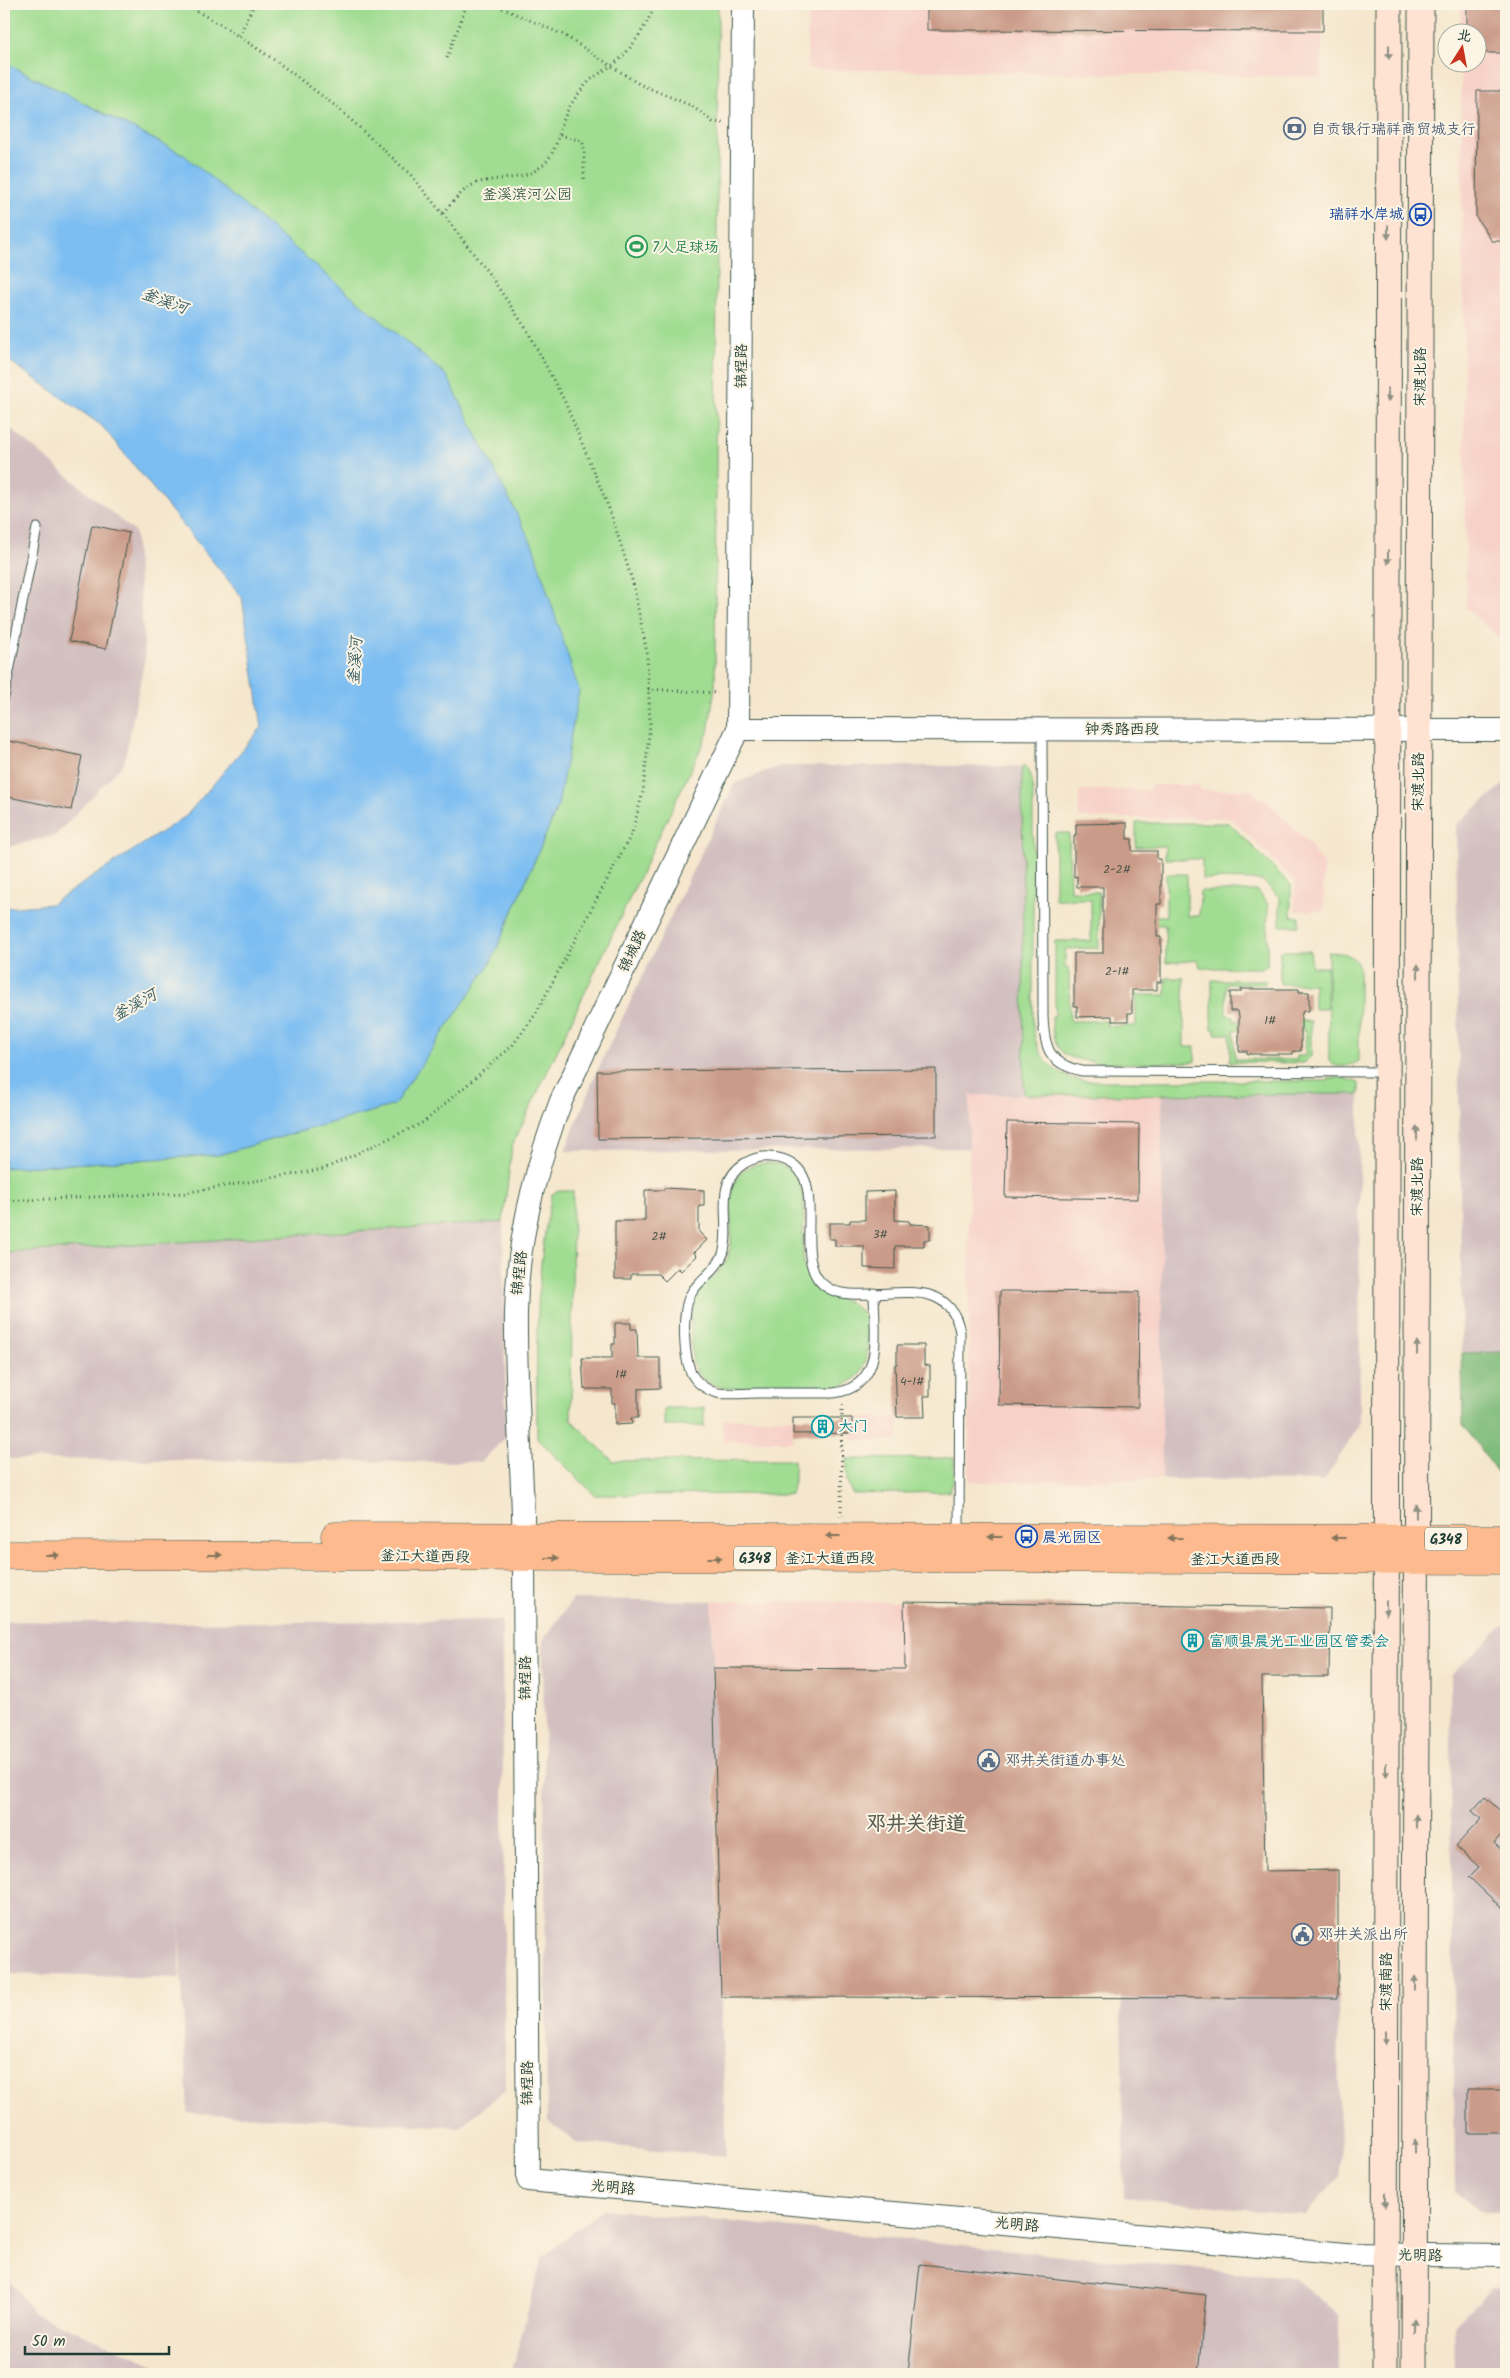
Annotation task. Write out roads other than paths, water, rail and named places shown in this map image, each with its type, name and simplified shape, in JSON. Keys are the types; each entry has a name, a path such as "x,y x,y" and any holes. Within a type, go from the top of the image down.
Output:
{"highway":[{"name":"釜江大道西段","path":"4,1536 524,1547 841,1536 959,1537 1386,1549"},
{"name":"釜江大道西段","path":"4,1555 524,1547 1416,1549 1506,1539"},
{"name":"釜江大道西段","path":"1416,1549 1506,1560"}],"main road":[{"name":"宋渡北路","path":"1386,1549 1389,4"},
{"name":"宋渡北路","path":"1416,1549 1421,4"},
{"name":"宋渡南路","path":"1385,2374 1386,1549"},
{"name":"宋渡南路","path":"1414,2374 1416,1549"}],"street":[{"name":"锦程路","path":"738,729 740,694 743,4"},
{"name":"钟秀路西段","path":"738,729 1506,730"},
{"name":"锦城路","path":"535,1178 546,1140 561,1101 738,729"},
{"name":"锦程路","path":"528,2180 524,1547 516,1312 526,1217 535,1178"},
{"name":"光明路","path":"528,2180 1346,2254 1506,2256"}],"lane":[{"path":"4,697 37,528"},
{"path":"1042,728 1043,1016 1045,1044 1056,1060 1063,1065 1082,1071 1387,1072"},
{"path":"874,1294 875,1354 872,1367 859,1384 842,1392 715,1392 701,1385 691,1372 686,1358 686,1308 692,1291 717,1266 723,1252 725,1194 734,1173 748,1162 763,1157 784,1160 796,1167 803,1176 809,1190 809,1258 816,1277 834,1291 850,1294 919,1293 934,1296 948,1305 958,1321 960,1332 959,1537"}],"water":[{"name":"釜溪河","path":"4,62 184,155 447,376 533,546 579,691 558,806 491,962 394,1105 218,1155 4,1168 4,908 51,904 186,816 262,727 242,597 101,425 4,357"}],"place":[{"name":"自贡银行瑞祥商贸城支行","path":"1295,129"},
{"name":"瑞祥水岸城","path":"1420,214"},
{"name":"7人足球场","path":"636,247"},
{"name":"大门","path":"822,1426"},
{"name":"晨光园区","path":"1026,1537"},
{"name":"富顺县晨光工业园区管委会","path":"1193,1641"},
{"name":"邓井关街道办事处","path":"989,1760"},
{"name":"邓井关派出所","path":"1302,1934"}],"district":[{"name":"邓井关街道","path":"916,1823"}],"park label":[{"name":"釜溪滨河公园","path":"527,194"}]}
